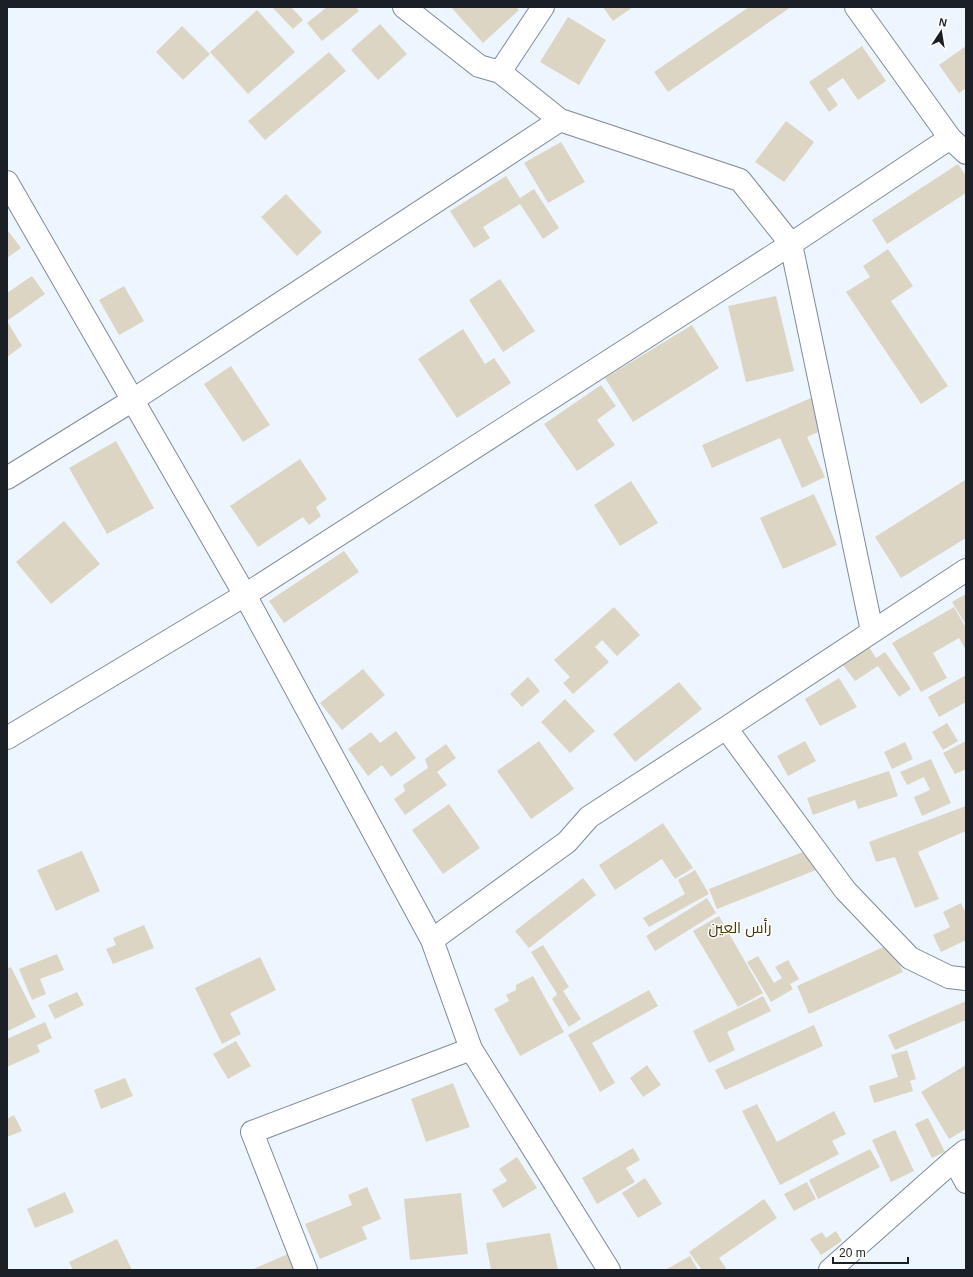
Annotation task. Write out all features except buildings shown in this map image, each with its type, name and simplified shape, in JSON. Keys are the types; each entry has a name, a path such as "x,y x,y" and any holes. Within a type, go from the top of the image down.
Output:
{"street":[{"path":"404,7 479,66 500,72 560,120 740,180 791,244 872,631"},
{"path":"500,72 543,7"},
{"path":"856,7 950,138 966,153"},
{"path":"7,478 133,400 560,120"},
{"path":"7,738 245,595 791,244 950,138"},
{"path":"7,182 245,595 432,940 471,1049 609,1270"},
{"path":"432,940 567,842 589,817 966,570"},
{"path":"726,728 844,890 910,958 949,977 966,979"},
{"path":"306,1270 252,1132 471,1049"},
{"path":"830,1270 960,1155 966,1182"}],"district":[{"name":"رأس العين","path":"740,928"}]}
